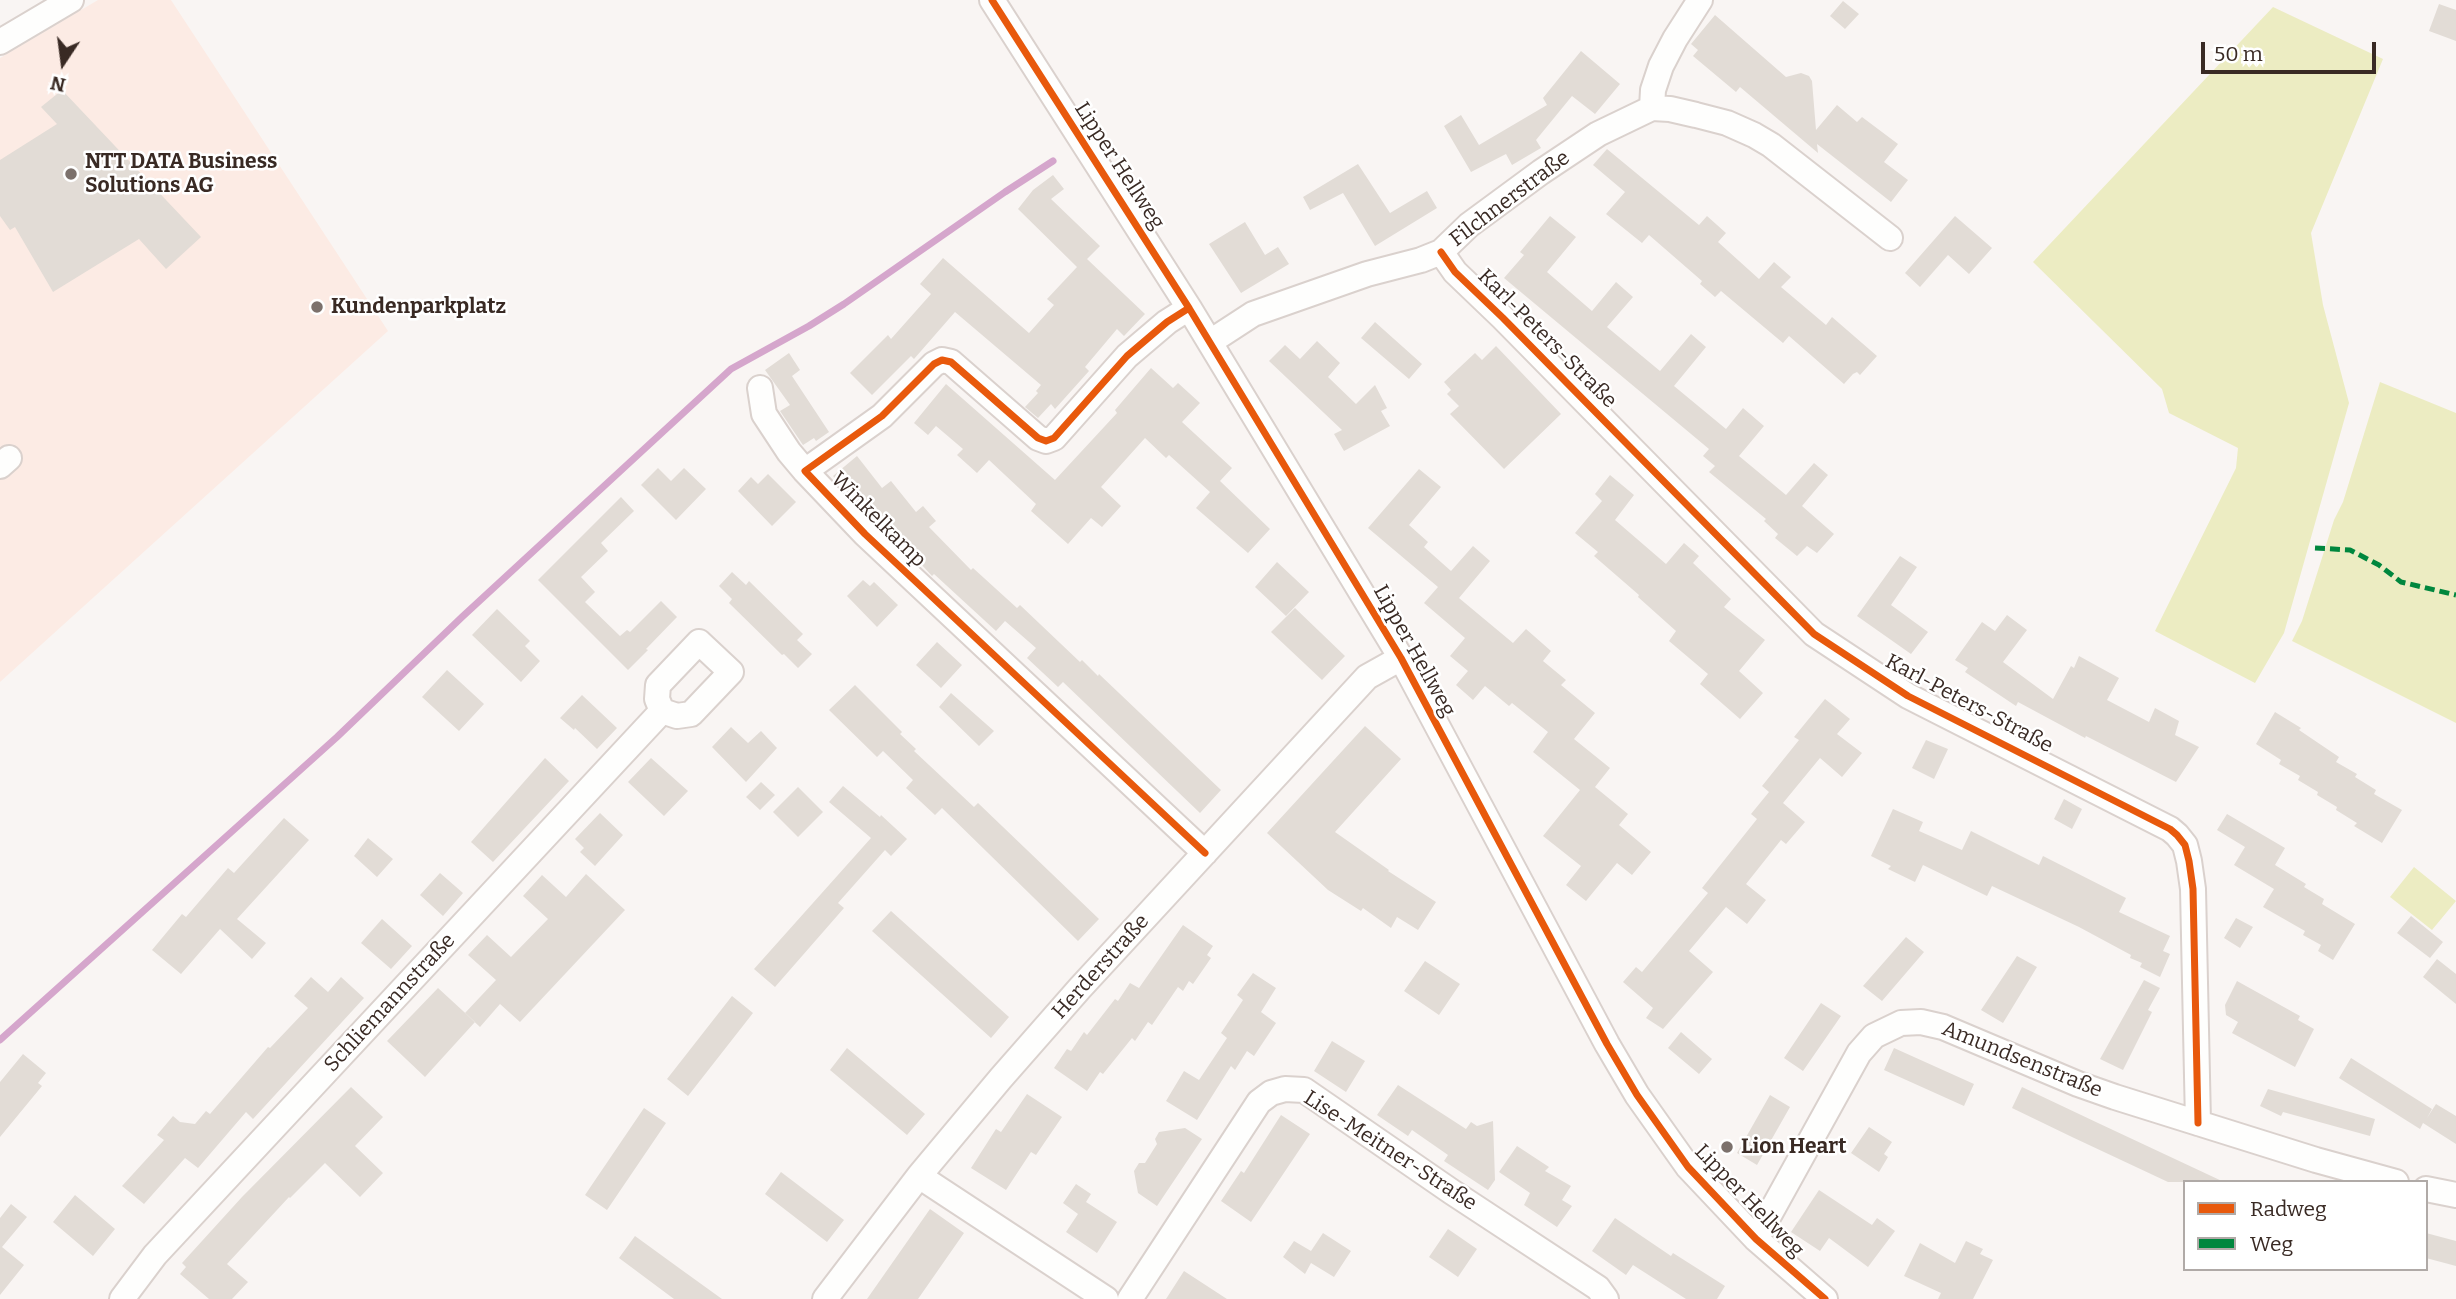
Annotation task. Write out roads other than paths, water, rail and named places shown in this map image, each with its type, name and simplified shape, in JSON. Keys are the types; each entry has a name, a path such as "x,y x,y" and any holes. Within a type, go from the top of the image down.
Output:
{"street":[{"path":"0,42 71,0"},
{"name":"Lipper Hellweg","path":"992,0 1189,308 1401,659 1607,1044 1637,1095 1688,1167 1756,1239 1825,1299"},
{"path":"1700,0 1661,66 1653,90 1652,108 1670,109 1727,123 1754,135 1771,145 1890,238"},
{"name":"Filchnerstraße","path":"1210,342 1253,314 1367,274 1441,252 1469,225 1541,172 1598,134 1652,108"},
{"name":"Karl-Peters-Straße","path":"1441,252 1455,272 1814,634 1908,696 2170,829 2177,835 2185,845 2193,889 2198,1123"},
{"name":"Winkelkamp","path":"805,471 882,416 934,364 942,360 951,362 1038,438 1054,438 1127,356 1167,322 1189,308"},
{"name":"Winkelkamp","path":"760,388 764,414 789,452 865,534 1205,853"},
{"name":"Herderstraße","path":"824,1299 919,1177 1080,988 1367,677 1401,659"},
{"name":"Schliemannstraße","path":"122,1299 155,1255 662,710"},
{"name":"Amundsenstraße","path":"1756,1239 1859,1054 1874,1036 1893,1025 1921,1022 1943,1027 2078,1084 2316,1160 2389,1180"},
{"name":"Lise-Meitner-Straße","path":"1130,1299 1259,1102 1271,1093 1285,1089 1304,1090 1598,1288 1606,1299"},
{"path":"919,1177 1106,1299"},
{"path":"2428,1189 2456,1195"}],"waterway":[{"path":"0,1040 337,737 462,617 731,369 844,304 1053,161"}],"place":[{"name":"NTT DATA Business Solutions AG","path":"71,174"},
{"name":"Kundenparkplatz","path":"317,307"},
{"name":"Lion Heart","path":"1727,1147"}]}
